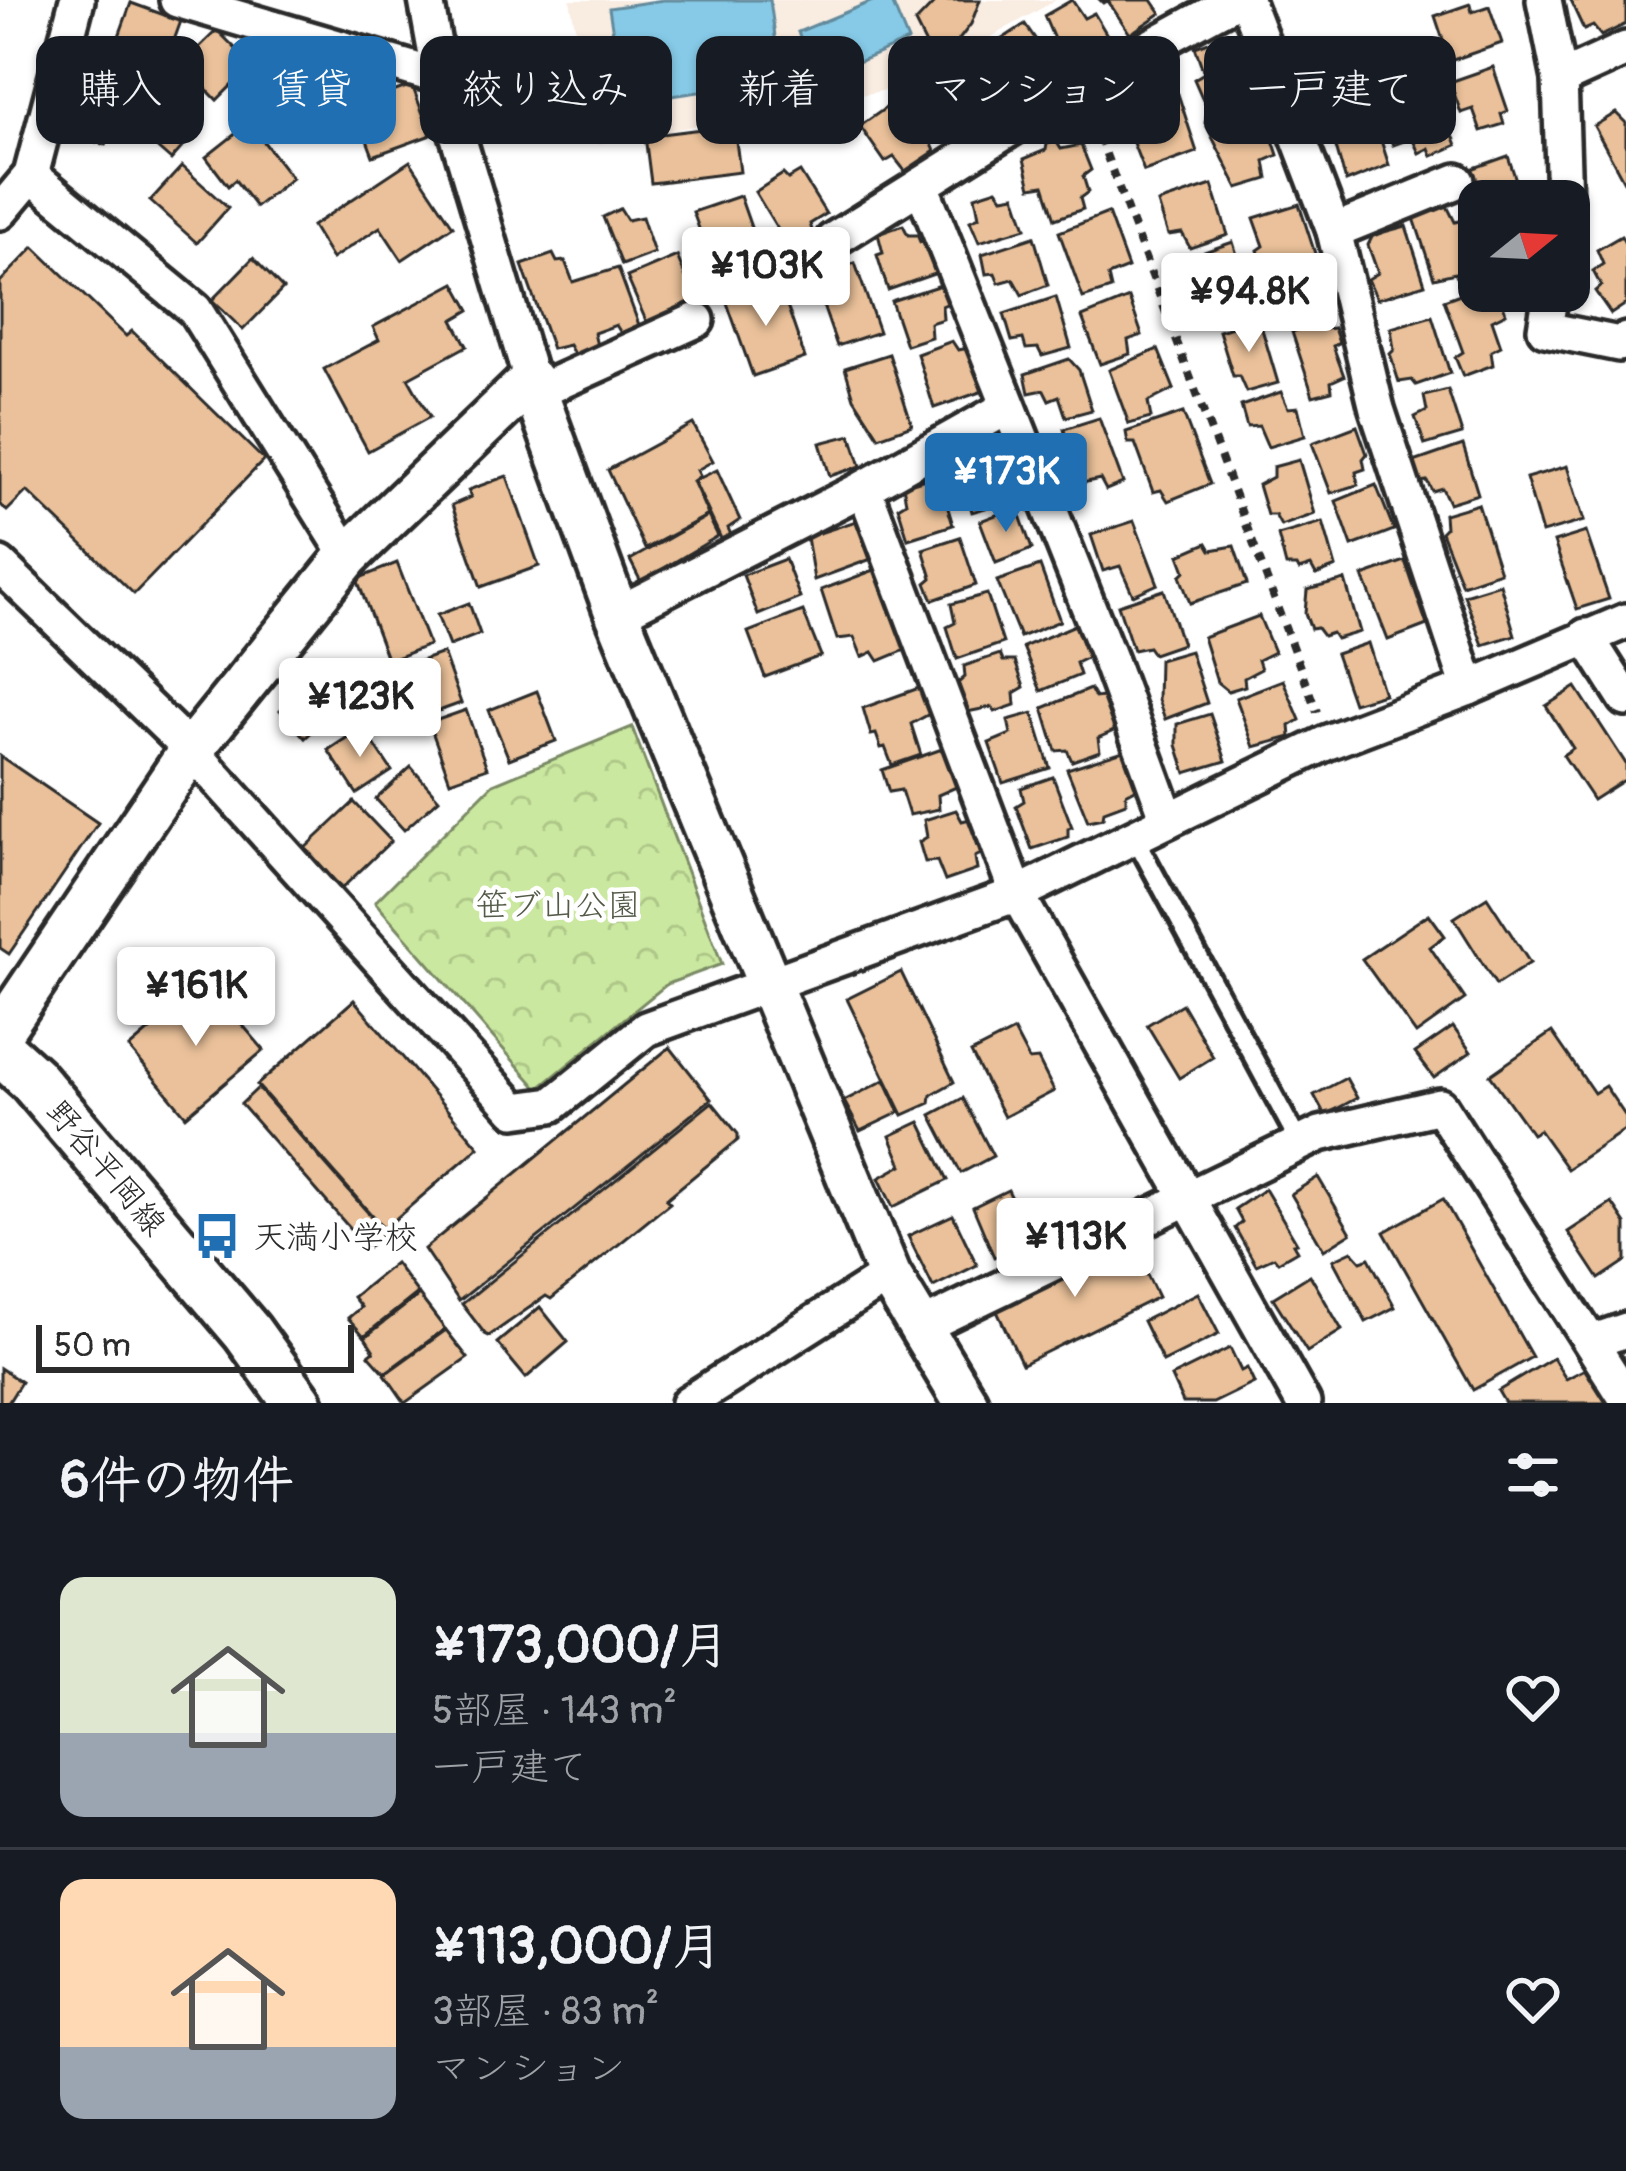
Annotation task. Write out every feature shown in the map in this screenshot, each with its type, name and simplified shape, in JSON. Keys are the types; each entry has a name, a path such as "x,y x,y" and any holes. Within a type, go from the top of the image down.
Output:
{"main road":[{"name":"野谷平岡線","path":"0,1050 32,1079 247,1332 298,1403"}],"street":[{"path":"0,212 31,176 77,0"},
{"path":"177,0 420,71"},
{"path":"426,0 433,36"},
{"path":"1170,36 1236,0"},
{"path":"1246,0 1334,231 1377,409 1469,688"},
{"path":"1544,0 1561,79 1563,180"},
{"path":"1561,79 1626,49"},
{"path":"460,144 533,387 617,614 889,1275 966,1403"},
{"path":"832,240 985,144"},
{"path":"31,176 195,310 348,556"},
{"path":"1334,231 1457,181"},
{"path":"921,184 1168,820"},
{"path":"1548,312 1545,329 1619,344 1626,340"},
{"path":"0,1033 191,750 348,556 533,387 698,320"},
{"path":"617,614 864,488 1008,407"},
{"path":"864,488 1017,894 1303,1403"},
{"path":"0,566 191,750 515,1110 552,1105 646,1029 1017,894 1328,742 1626,621"},
{"path":"1586,636 1626,699"},
{"path":"921,1327 1320,1134 1441,1106 1626,1398"},
{"path":"688,1403 889,1275"},
{"path":"1591,1342 1626,1330"}],"lane":[{"path":"1134,836 1300,1144"}],"path":[{"path":"1102,144 1328,742"}],"shaded area":[{"path":"570,0 1056,0 993,36 888,36 888,90 864,94 864,36 696,36 696,126 672,130 672,36 577,36"}],"green space":[{"name":"笹ブ山公園","path":"632,727 722,964 667,984 538,1089 375,902 493,784"}],"water":[{"path":"663,0 770,0 775,36 696,36 696,92 672,96 672,36 613,36 609,8"},
{"path":"875,0 891,0 906,36 888,36 888,49 864,60 864,36 800,36 798,32"}],"building":[{"path":"937,0 980,0 962,36 922,36 915,23"},
{"path":"1072,0 1084,18 1094,13 1108,36 1053,36 1044,16"},
{"path":"1100,0 1152,0 1161,13 1130,34 1108,1"},
{"path":"1570,0 1626,0 1626,24 1601,36 1593,26 1584,30"},
{"path":"131,3 181,21 176,36 119,36"},
{"path":"1470,4 1472,12 1489,6 1502,43 1456,59 1456,36 1442,36 1435,16"},
{"path":"1025,24 1033,36 1007,36"},
{"path":"217,30 228,41 228,89 217,100 204,87 204,43"},
{"path":"1204,44 1204,73 1195,47"},
{"path":"1493,67 1508,111 1501,114 1504,124 1481,131 1473,109 1461,113 1456,80"},
{"path":"1204,73 1204,102 1194,79"},
{"path":"412,85 420,106 420,139 373,156 368,144 396,144 396,91"},
{"path":"1180,100 1197,152 1144,171 1133,144 1180,144"},
{"path":"888,106 888,144 932,144 935,151 905,171 894,157 885,162 864,132 864,123"},
{"path":"1616,113 1626,123 1626,185 1594,126"},
{"path":"696,130 696,144 736,144 740,172 651,183 646,144 672,144 672,133"},
{"path":"228,140 228,144 265,144 292,178 256,207 235,180 228,186 206,157"},
{"path":"153,144 185,144 171,160"},
{"path":"1047,144 1058,144 1061,149 1081,145 1091,170 1083,176 1088,192 1080,198 1083,209 1055,219 1044,185 1031,187 1024,159 1046,150"},
{"path":"1216,144 1274,144 1278,155 1265,161 1268,179 1238,188"},
{"path":"1335,144 1382,144 1389,165 1346,182"},
{"path":"1415,144 1457,145 1432,156 1429,148 1419,153"},
{"path":"1508,156 1516,180 1463,180 1460,173"},
{"path":"410,161 453,226 402,260 380,227 332,259 312,226"},
{"path":"182,166 228,208 197,243 150,201"},
{"path":"800,172 826,214 788,246 755,192 783,174 788,179"},
{"path":"1212,185 1228,235 1190,248 1182,233 1168,235 1158,203"},
{"path":"997,189 1003,197 1015,195 1026,228 979,242 970,221 979,217 975,196"},
{"path":"740,196 768,276 727,290 720,272 708,276 703,261 710,259 693,212"},
{"path":"1299,204 1319,266 1307,273 1309,285 1279,293 1272,270 1264,269 1258,250 1264,246 1254,218"},
{"path":"1447,206 1458,221 1458,280 1455,273 1434,278 1414,218"},
{"path":"620,209 627,220 642,217 654,253 622,265 603,217"},
{"path":"1108,213 1128,268 1108,276 1111,289 1083,298 1059,232"},
{"path":"903,225 908,235 929,241 937,273 888,290 877,255 883,253 878,234"},
{"path":"1406,226 1425,284 1377,299 1368,279 1378,273 1368,245 1373,235"},
{"path":"1621,236 1626,245 1626,304 1611,314 1595,291 1601,286 1593,271 1603,264 1597,250"},
{"path":"1034,237 1048,285 1022,295 1013,279 999,283 995,273 986,274 982,254"},
{"path":"1233,242 1254,309 1224,319 1219,303 1215,304 1199,280 1188,282 1181,260"},
{"path":"34,247 126,336 132,331 264,460 134,594 27,491 7,511 0,504 0,282"},
{"path":"553,254 557,262 565,261 573,282 618,268 639,325 621,333 616,325 594,333 597,346 575,356 569,345 552,349 522,265"},
{"path":"677,256 696,302 647,323 627,277"},
{"path":"253,258 283,289 243,330 212,300"},
{"path":"855,263 879,332 837,346 813,277"},
{"path":"779,282 805,358 753,376 726,300"},
{"path":"455,283 470,310 453,320 467,346 408,378 430,417 368,451 324,369 379,340 373,327"},
{"path":"947,283 953,301 942,306 943,319 930,323 931,337 906,345 891,301"},
{"path":"1458,295 1458,312 1506,312 1492,320 1501,346 1491,351 1493,365 1463,376 1455,357 1463,352 1444,300"},
{"path":"1056,297 1071,348 1042,356 1038,348 1026,349 1023,339 1012,341 1004,314"},
{"path":"1129,298 1142,335 1128,340 1130,354 1100,364 1082,317"},
{"path":"1432,316 1450,373 1416,385 1412,380 1399,382 1390,354 1394,350 1391,328"},
{"path":"1259,319 1278,383 1246,392 1239,376 1233,376 1219,331"},
{"path":"1322,321 1326,329 1334,328 1339,343 1333,346 1344,376 1331,382 1332,391 1313,396 1292,332"},
{"path":"952,341 958,350 969,348 983,391 934,408 917,354"},
{"path":"1158,349 1174,389 1148,402 1151,418 1129,424 1109,370"},
{"path":"889,354 912,425 879,437 854,398 845,368"},
{"path":"1069,359 1079,370 1092,410 1066,417 1059,396 1049,400 1044,390 1029,393 1025,374"},
{"path":"1448,390 1462,434 1425,445 1415,417 1427,411 1424,396"},
{"path":"1281,392 1288,408 1298,407 1305,436 1268,447 1259,426 1247,427 1241,406"},
{"path":"1183,413 1210,484 1168,501 1161,490 1153,492 1135,443 1128,443 1126,432"},
{"path":"1099,418 1123,483 1106,490 1100,479 1074,485 1061,449 1068,445 1064,429"},
{"path":"693,424 713,461 697,470 700,476 693,481 708,515 645,549 608,470"},
{"path":"1357,426 1367,454 1365,469 1356,472 1358,485 1331,493 1312,443"},
{"path":"851,435 861,466 830,476 820,443"},
{"path":"993,445 1006,492 995,496 996,505 972,512 957,454"},
{"path":"1463,445 1478,494 1449,503 1442,488 1432,491 1427,481 1420,482 1414,462"},
{"path":"1299,460 1315,514 1281,526 1275,515 1267,515 1258,485 1273,477 1273,467"},
{"path":"1567,466 1584,521 1542,533 1526,478"},
{"path":"717,470 740,520 728,528 732,537 723,543 694,481"},
{"path":"938,475 953,525 908,539 898,507 906,502 903,486"},
{"path":"507,476 539,566 481,587 452,505 471,497 468,490"},
{"path":"1376,485 1394,530 1352,546 1336,501"},
{"path":"1478,504 1500,572 1462,585 1441,532 1444,514"},
{"path":"1017,507 1032,549 996,563 980,521"},
{"path":"708,516 718,536 641,582 630,560"},
{"path":"859,520 874,558 814,580 807,537"},
{"path":"1134,521 1158,584 1133,595 1120,566 1103,571 1091,535"},
{"path":"1323,522 1336,567 1316,575 1311,566 1299,570 1286,566 1278,535"},
{"path":"1586,532 1609,599 1577,609 1554,542"},
{"path":"960,537 976,585 933,600 923,549"},
{"path":"1207,543 1211,550 1234,546 1247,584 1190,603 1180,576 1185,571 1179,555"},
{"path":"785,559 800,598 758,615 743,575"},
{"path":"1405,561 1427,625 1388,640 1363,576"},
{"path":"397,563 429,645 388,661 357,579"},
{"path":"1040,566 1060,621 1020,637 997,581"},
{"path":"877,569 908,649 879,661 873,652 862,657 854,637 837,639 821,590"},
{"path":"1345,580 1360,632 1336,639 1332,633 1323,636 1317,628 1311,629 1305,613 1307,590"},
{"path":"1500,584 1515,635 1483,645 1464,595"},
{"path":"1164,590 1182,644 1153,654 1148,647 1133,650 1118,605"},
{"path":"987,594 1003,643 957,659 947,627 955,623 951,604"},
{"path":"469,603 480,634 449,646 437,615"},
{"path":"803,611 821,656 765,677 748,632"},
{"path":"1259,616 1274,652 1258,660 1261,669 1244,678 1245,686 1228,691 1217,682 1203,637"},
{"path":"1075,625 1088,657 1076,663 1080,675 1041,691 1023,647"},
{"path":"1368,643 1384,694 1353,703 1336,654"},
{"path":"1190,651 1207,703 1165,719 1158,700 1159,660"},
{"path":"443,653 461,703 414,720 396,670"},
{"path":"1000,654 1003,661 1015,661 1024,687 1014,693 1015,705 995,712 992,707 967,712 958,683 965,677 964,666"},
{"path":"314,678 340,706 305,738 280,710"},
{"path":"1283,680 1300,720 1290,726 1291,737 1254,747 1236,698"},
{"path":"922,687 933,712 911,724 921,755 892,765 876,734 871,735 863,708"},
{"path":"1576,687 1626,764 1626,779 1593,800 1563,755 1573,748 1546,706"},
{"path":"1090,689 1095,698 1103,697 1116,730 1098,738 1100,751 1072,761 1067,750 1056,751 1043,708"},
{"path":"537,691 556,741 509,759 489,710"},
{"path":"466,710 487,768 450,781 429,723"},
{"path":"1033,713 1050,768 1003,783 989,743 1011,734 1008,720"},
{"path":"1210,714 1226,761 1186,773 1177,745 1177,724"},
{"path":"363,727 392,771 357,794 328,750"},
{"path":"945,748 961,785 938,795 939,809 909,815 901,790 889,792 882,770"},
{"path":"1123,751 1137,788 1126,794 1126,803 1104,811 1103,818 1088,821 1067,769"},
{"path":"0,756 98,823 9,954 0,948"},
{"path":"411,767 439,799 404,830 376,799"},
{"path":"1053,777 1072,827 1068,837 1032,849 1016,806 1024,801 1021,788"},
{"path":"354,802 391,841 339,891 302,851"},
{"path":"956,810 962,821 970,819 981,854 975,857 977,870 945,881 937,861 925,862 919,842 927,837 924,820"},
{"path":"1487,897 1530,963 1496,985 1454,918"},
{"path":"1429,914 1445,936 1430,947 1465,999 1416,1034 1362,959"},
{"path":"901,972 954,1082 931,1095 930,1103 903,1115 847,999"},
{"path":"206,982 264,1050 186,1116 129,1048"},
{"path":"354,1000 479,1147 384,1229 257,1085"},
{"path":"1182,1004 1213,1057 1179,1078 1147,1025"},
{"path":"1453,1027 1471,1052 1434,1078 1415,1053"},
{"path":"1014,1031 1029,1060 1038,1059 1054,1091 1004,1117 971,1053"},
{"path":"1552,1032 1594,1093 1605,1086 1626,1117 1626,1129 1567,1169 1539,1130 1532,1134 1490,1075"},
{"path":"670,1047 711,1099 459,1301 424,1249"},
{"path":"1346,1078 1357,1098 1325,1115 1314,1095"},
{"path":"885,1080 900,1112 860,1131 844,1101"},
{"path":"258,1088 385,1232 367,1248 241,1104"},
{"path":"963,1098 993,1156 961,1173 931,1115"},
{"path":"712,1102 738,1140 666,1199 670,1203 551,1299 546,1296 489,1336 485,1334 462,1304"},
{"path":"920,1122 948,1180 893,1207 879,1178 902,1165 890,1136"},
{"path":"1318,1177 1351,1233 1324,1250 1291,1194"},
{"path":"1265,1189 1297,1243 1293,1244 1297,1251 1278,1262 1274,1257 1256,1265 1235,1228 1242,1222 1235,1209"},
{"path":"1008,1190 1036,1249 1021,1257 1016,1250 994,1257 973,1207"},
{"path":"1443,1199 1532,1357 1473,1390 1384,1232"},
{"path":"1612,1203 1626,1224 1626,1261 1599,1279 1568,1232"},
{"path":"953,1215 977,1265 933,1287 908,1236"},
{"path":"1129,1237 1158,1297 1022,1364 993,1303"},
{"path":"1352,1251 1361,1261 1369,1258 1395,1307 1366,1322 1333,1260"},
{"path":"395,1263 418,1293 364,1336 348,1318 361,1307 353,1297"},
{"path":"1310,1275 1342,1330 1307,1352 1273,1298"},
{"path":"1198,1293 1219,1334 1163,1362 1143,1321"},
{"path":"419,1295 445,1329 385,1373 369,1355 374,1351 365,1337"},
{"path":"540,1307 568,1342 526,1378 497,1343"},
{"path":"446,1330 468,1358 405,1403 385,1374"},
{"path":"1230,1348 1241,1371 1247,1368 1254,1383 1213,1403 1183,1403 1171,1377"},
{"path":"1553,1358 1566,1379 1587,1368 1607,1403 1505,1403 1498,1391"},
{"path":"0,1368 21,1382 8,1403 0,1403"}],"place":[{"name":"天満小学校","path":"217,1236"}]}
